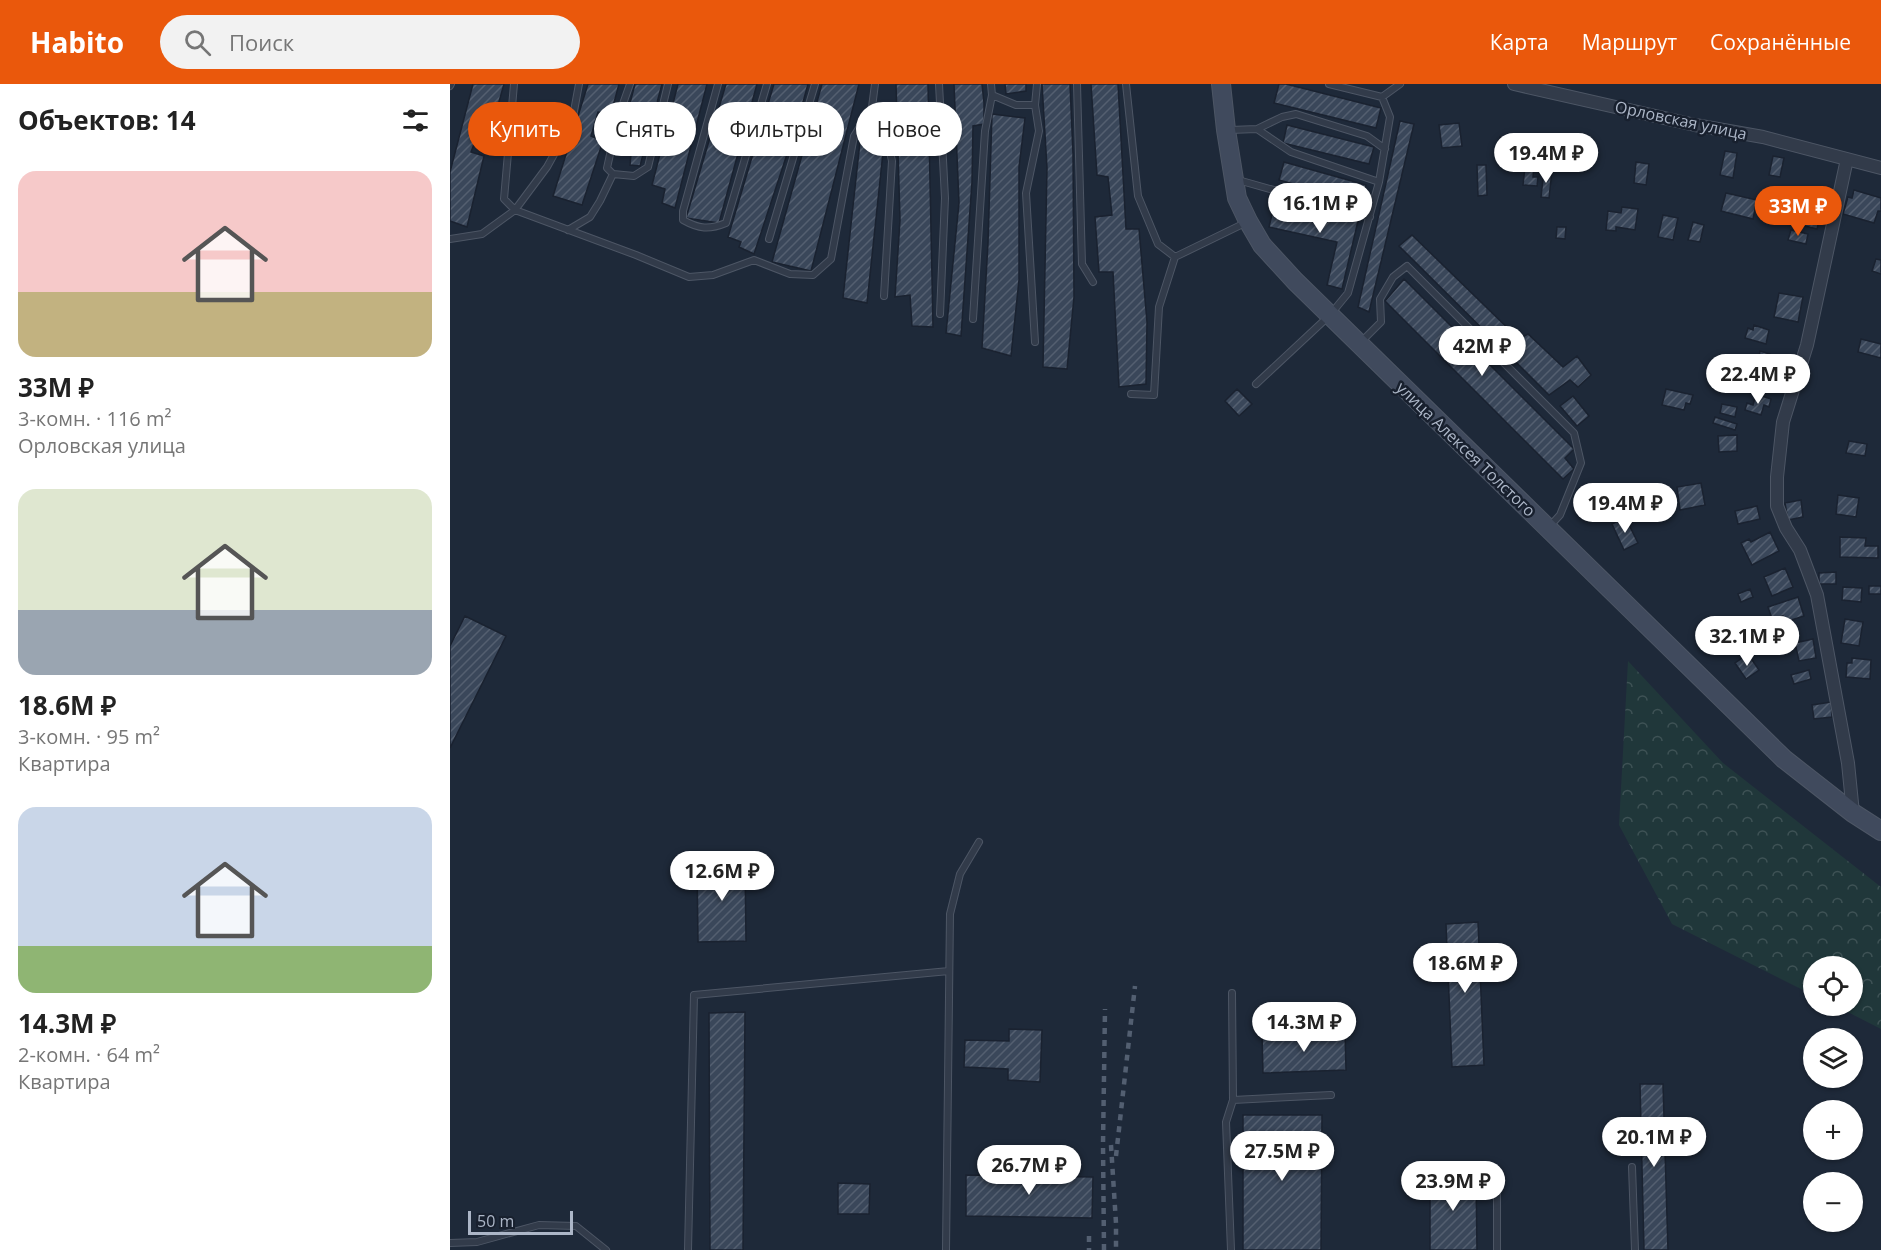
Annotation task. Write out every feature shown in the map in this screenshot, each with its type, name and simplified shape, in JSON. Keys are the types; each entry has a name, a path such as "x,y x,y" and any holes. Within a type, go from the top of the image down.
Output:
{"street":[{"name":"улица Алексея Толстого","path":"1221,84 1237,198 1248,222 1263,245 1295,281 1784,759 1853,813 1881,831"},
{"name":"Орловская улица","path":"1514,84 1695,125 1763,137 1881,168"},
{"path":"1847,159 1807,345 1783,422 1778,506 1786,528 1800,550 1817,595 1848,763 1853,813"}],"lane":[{"path":"514,84 504,199 515,210 688,277 713,275 754,260 790,274 813,275 831,259 856,133"},
{"path":"450,238 482,234 515,210 547,166 572,122 579,84"},
{"path":"630,84 618,118 607,168 613,174 634,176 648,167 668,84"},
{"path":"718,84 683,211 683,220 696,227 714,228 726,223 767,84"},
{"path":"770,239 815,84"},
{"path":"873,102 875,84"},
{"path":"939,84 945,198 940,314"},
{"path":"973,319 985,131 992,95 991,84"},
{"path":"1035,342 1026,193 1040,131 1035,105 1037,84"},
{"path":"1077,84 1082,264 1093,282"},
{"path":"1126,84 1138,196 1158,244 1175,257"},
{"path":"1329,84 1382,97 1400,84"},
{"path":"992,95 1016,105 1035,105"},
{"path":"1256,384 1330,315 1348,293 1379,182 1385,148 1390,117 1382,97"},
{"path":"1226,130 1257,129 1282,117 1296,114 1367,136 1385,148"},
{"path":"1257,129 1291,152 1379,182"},
{"path":"884,296 891,156"},
{"path":"568,230 590,217 613,174"},
{"path":"1234,179 1370,217"},
{"path":"1131,394 1154,396 1159,307 1175,257 1248,222"},
{"path":"1359,344 1381,322 1380,299 1393,277 1407,266 1574,433 1581,463 1560,515 1548,528"},
{"path":"946,1250 950,914 960,874 979,842"},
{"path":"688,1250 694,995 949,971"},
{"path":"1231,1250 1226,1122 1233,1100 1232,993"},
{"path":"1233,1100 1331,1095"},
{"path":"1632,1167 1635,1250"},
{"path":"1497,1175 1497,1250"},
{"path":"450,1243 477,1242 539,1225 576,1226 606,1250"}],"green space":[{"path":"1628,661 1723,763 1881,887 1881,1029 1856,1016 1863,1016 1863,956 1803,956 1803,990 1672,924 1619,825"}],"building":[{"path":"473,84 504,84 499,102 468,102"},
{"path":"588,84 619,84 614,102 594,102 594,126 591,136 594,137 594,156 598,156 582,205 553,196 566,156 582,156 582,103"},
{"path":"635,84 662,84 657,102 630,102"},
{"path":"678,84 707,84 696,127 696,102 673,102"},
{"path":"726,84 757,84 752,102 721,102"},
{"path":"774,84 808,84 803,102 769,102"},
{"path":"822,84 859,84 844,142 844,102 817,102"},
{"path":"896,84 928,84 928,102 897,102"},
{"path":"954,84 982,84 984,124 973,126 972,182 961,336 946,333 959,203 957,156 962,156 962,102 955,102"},
{"path":"1005,84 1026,84 1026,91 1006,94"},
{"path":"1042,84 1070,84 1074,297 1067,369 1043,367 1047,168"},
{"path":"1091,84 1118,84 1126,229 1139,229 1147,322 1146,384 1119,387 1113,272 1099,272 1095,217 1112,215 1108,177 1097,175"},
{"path":"1279,84 1381,108 1376,128 1274,103"},
{"path":"468,103 468,156 484,156 467,227 450,221 450,172"},
{"path":"992,114 1025,118 1019,167 1019,280 1011,356 982,348"},
{"path":"1400,121 1414,124 1369,312 1358,307"},
{"path":"1459,123 1462,146 1442,148 1439,125"},
{"path":"1287,125 1374,147 1369,164 1283,143"},
{"path":"1500,137 1523,137 1523,156 1501,156"},
{"path":"708,144 708,156 737,156 719,223 686,218"},
{"path":"1725,151 1737,153 1733,178 1720,175"},
{"path":"631,156 643,156 640,166 630,165"},
{"path":"659,156 688,156 675,208 662,203 665,189 652,185"},
{"path":"752,156 786,156 754,254 739,247 741,242 728,237"},
{"path":"802,156 841,156 811,271 772,262"},
{"path":"858,156 883,156 867,303 843,298"},
{"path":"898,156 929,156 933,327 912,326 910,295 895,297 900,220"},
{"path":"1773,156 1784,158 1780,177 1769,175"},
{"path":"1284,162 1366,185 1361,203 1279,180"},
{"path":"1636,162 1649,164 1646,185 1634,183"},
{"path":"1477,165 1486,165 1487,195 1478,196"},
{"path":"1525,167 1534,168 1533,177 1538,177 1537,186 1523,185"},
{"path":"1544,170 1552,171 1549,198 1541,197"},
{"path":"1854,190 1881,198 1881,211 1878,211 1874,223 1843,214 1848,197 1852,198"},
{"path":"1726,193 1757,200 1753,219 1721,211"},
{"path":"1809,196 1824,200 1817,229 1801,225 1803,204 1807,204"},
{"path":"1275,202 1358,221 1342,289 1327,285 1337,242 1269,227"},
{"path":"1622,207 1638,209 1635,230 1616,227 1616,231 1606,230 1608,211 1621,213"},
{"path":"1663,215 1678,218 1673,240 1658,237"},
{"path":"1693,222 1704,225 1700,242 1688,240"},
{"path":"1557,227 1566,227 1565,239 1556,238"},
{"path":"1791,230 1808,234 1806,244 1788,240"},
{"path":"1412,235 1519,339 1528,334 1563,367 1577,356 1591,375 1578,387 1570,380 1549,395 1399,246"},
{"path":"1876,259 1881,260 1881,274 1872,271"},
{"path":"1404,279 1574,449 1565,458 1574,469 1563,479 1385,301"},
{"path":"1779,293 1803,297 1798,322 1774,317"},
{"path":"1754,325 1769,330 1766,344 1745,338 1748,328 1753,330"},
{"path":"1861,339 1881,344 1881,358 1858,352"},
{"path":"1760,351 1770,354 1765,374 1747,370 1750,355 1759,357"},
{"path":"1726,359 1741,362 1738,373 1724,369"},
{"path":"1237,389 1252,404 1239,416 1225,401"},
{"path":"1666,389 1693,395 1690,404 1686,403 1684,410 1662,405"},
{"path":"1756,394 1771,399 1769,407 1764,405 1761,415 1745,410 1747,403 1753,405"},
{"path":"1573,396 1589,416 1577,426 1560,406"},
{"path":"1722,404 1737,407 1735,417 1720,413"},
{"path":"1715,417 1737,424 1735,430 1713,423"},
{"path":"1737,435 1737,451 1719,452 1718,436"},
{"path":"1849,441 1867,444 1865,456 1846,453"},
{"path":"1701,483 1705,505 1680,510 1677,487"},
{"path":"1838,495 1859,498 1856,517 1836,514"},
{"path":"1801,500 1803,517 1788,520 1785,503"},
{"path":"1757,506 1760,519 1738,524 1735,511"},
{"path":"1625,517 1638,543 1624,550 1612,524"},
{"path":"1770,532 1779,551 1752,565 1741,543 1749,539 1751,542"},
{"path":"1840,537 1866,538 1865,546 1878,546 1878,558 1840,557"},
{"path":"1785,568 1793,587 1772,596 1764,577"},
{"path":"1836,572 1836,584 1819,584 1819,573"},
{"path":"1869,586 1881,586 1881,594 1869,594"},
{"path":"1843,587 1862,588 1861,602 1842,600"},
{"path":"1750,589 1753,597 1741,602 1738,594"},
{"path":"1798,597 1804,616 1785,622 1783,616 1772,619 1768,607"},
{"path":"465,616 506,636 450,748 450,646"},
{"path":"1845,619 1863,622 1859,646 1841,643"},
{"path":"1813,639 1816,658 1799,661 1795,643"},
{"path":"1748,654 1759,670 1746,679 1735,663"},
{"path":"1852,658 1871,660 1870,679 1846,677 1847,663 1852,663"},
{"path":"1809,670 1811,679 1794,684 1791,675"},
{"path":"1831,702 1832,717 1814,719 1812,705"},
{"path":"745,863 746,941 698,942 697,864"},
{"path":"1478,922 1484,1065 1452,1067 1446,924"},
{"path":"745,1012 743,1250 710,1250 709,1013"},
{"path":"1009,1029 1042,1030 1040,1082 1008,1080 1008,1069 964,1067 965,1040 1009,1041"},
{"path":"1345,1032 1346,1070 1263,1073 1262,1035"},
{"path":"1640,1084 1663,1084 1668,1250 1644,1250"},
{"path":"1243,1115 1322,1115 1321,1250 1243,1250"},
{"path":"1430,1174 1476,1174 1477,1250 1430,1250"},
{"path":"966,1175 1093,1177 1092,1218 966,1216"},
{"path":"838,1183 870,1184 869,1214 838,1214"}],"railway":[{"path":"1116,1156 1135,986"},
{"path":"1104,1250 1105,1009"},
{"path":"1111,1145 1116,1250"},
{"path":"1089,1236 1089,1250"}]}
